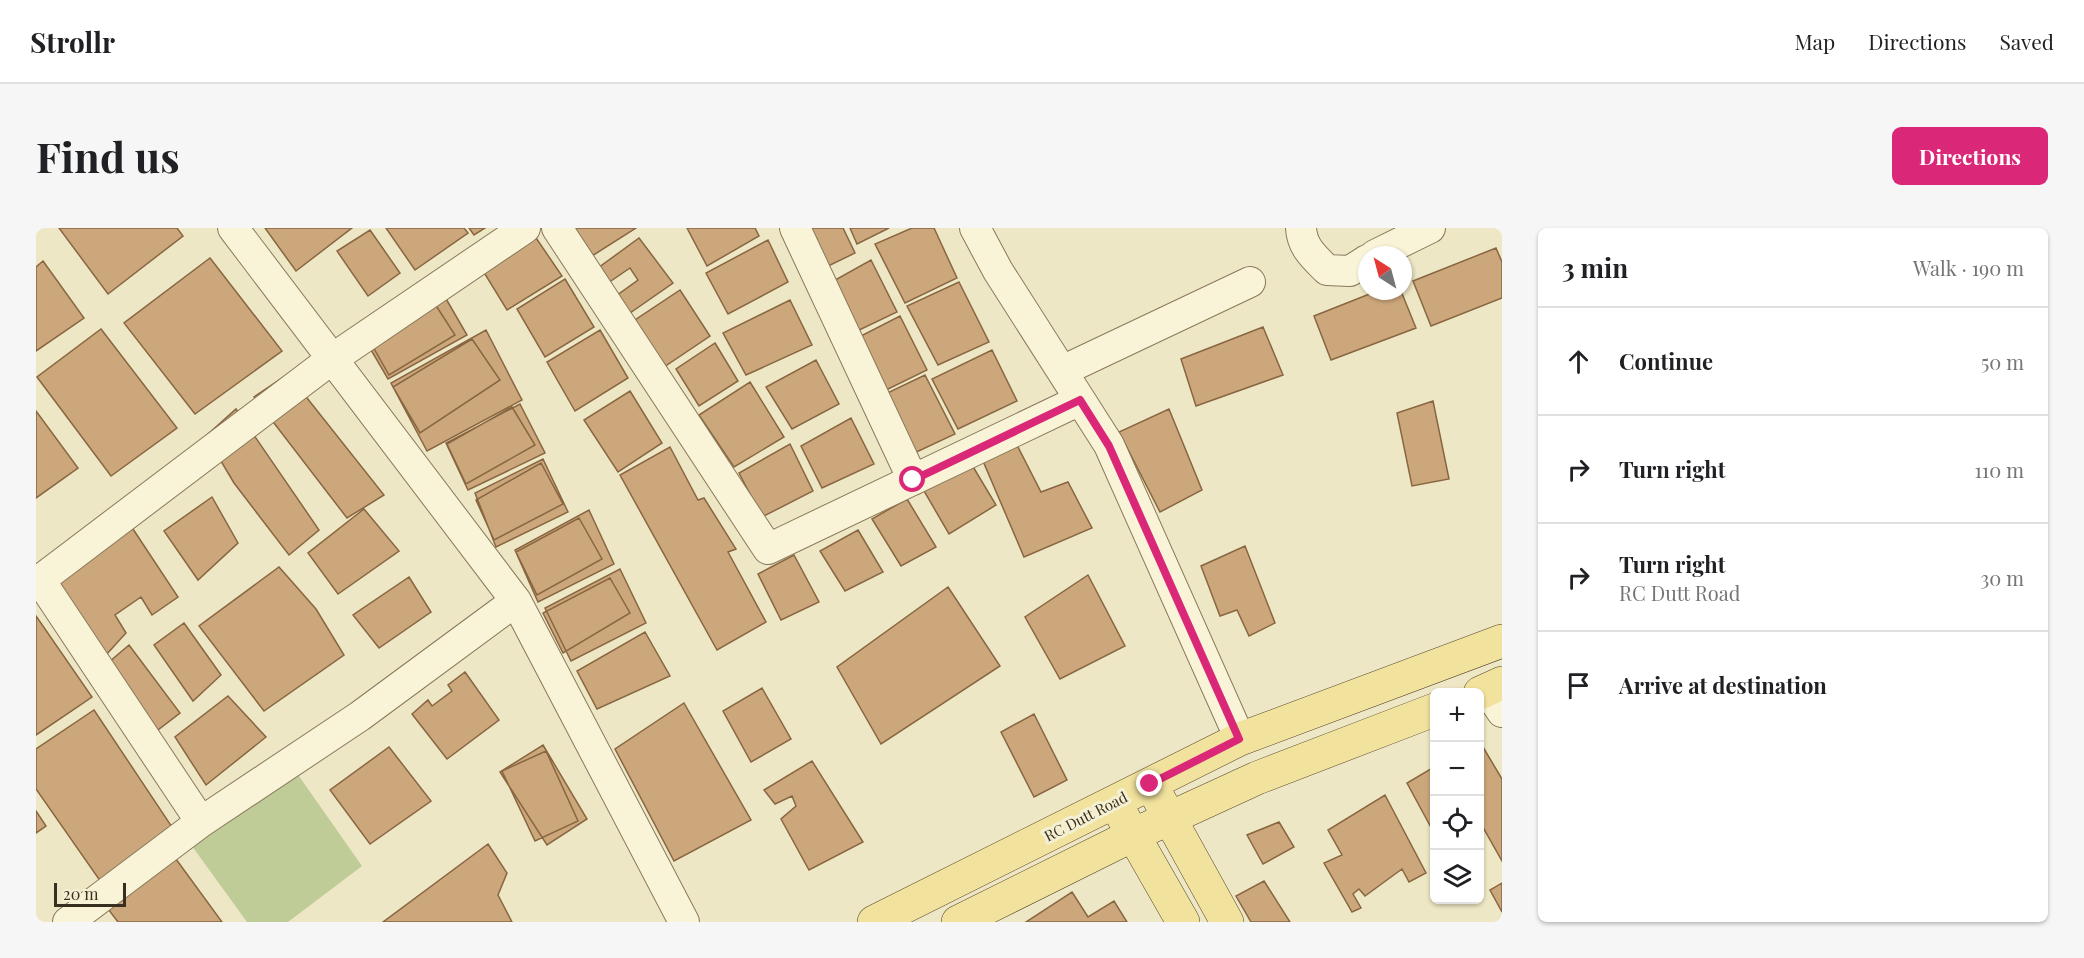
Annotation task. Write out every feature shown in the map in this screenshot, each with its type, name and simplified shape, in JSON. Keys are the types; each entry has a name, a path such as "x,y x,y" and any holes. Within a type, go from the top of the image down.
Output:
{"main road":[{"name":"RC Dutt Road","path":"874,922 1239,739 1502,641"},
{"path":"958,922 1133,835 1257,778 1430,712"},
{"path":"1150,784 1227,922"},
{"path":"1114,802 1184,922"}],"street":[{"path":"234,228 516,601 684,922"},
{"path":"201,822 38,581 332,359 525,228"},
{"path":"557,228 768,549 1080,400"},
{"path":"795,228 913,480"},
{"path":"975,228 998,271 1109,446 1239,739"},
{"path":"1301,228 1302,239 1310,253 1327,270 1350,271 1358,266"},
{"path":"1393,246 1430,228"},
{"path":"1062,372 1250,282"},
{"path":"68,922 201,822 360,716 516,601"}],"green space":[{"path":"294,769 362,866 288,922 247,922 189,842"}],"building":[{"path":"59,228 177,228 183,236 108,294"},
{"path":"265,228 352,228 296,271"},
{"path":"386,228 464,228 468,233 415,270"},
{"path":"469,228 485,228 474,235"},
{"path":"574,228 636,228 592,256"},
{"path":"687,228 755,228 759,236 707,266"},
{"path":"801,228 843,228 855,253 820,270"},
{"path":"850,228 889,228 857,244"},
{"path":"912,228 934,228 957,278 905,303 875,244"},
{"path":"370,230 400,273 368,296 337,251"},
{"path":"532,232 562,276 507,310 480,266"},
{"path":"639,238 673,283 630,313 616,296 638,280 630,268 608,283 598,268"},
{"path":"768,240 788,282 728,314 706,273"},
{"path":"1496,248 1502,262 1502,298 1431,326 1413,281"},
{"path":"210,258 282,351 195,414 124,323"},
{"path":"871,260 897,312 853,333 828,284"},
{"path":"43,261 84,318 36,351 36,267"},
{"path":"565,279 594,327 545,357 517,309"},
{"path":"959,282 989,342 938,365 907,306"},
{"path":"680,290 710,336 664,367 632,322"},
{"path":"445,297 467,335 388,379 367,343"},
{"path":"1358,299 1405,300 1416,328 1331,360 1314,316"},
{"path":"790,300 812,345 746,375 723,333"},
{"path":"435,304 455,335 389,375 372,345"},
{"path":"900,316 927,370 878,394 853,340"},
{"path":"1263,327 1283,375 1196,406 1181,359"},
{"path":"101,329 177,428 111,476 37,377"},
{"path":"486,330 522,400 427,451 391,383"},
{"path":"600,330 628,378 575,411 547,362"},
{"path":"472,339 500,380 420,433 393,387"},
{"path":"715,343 738,381 699,406 676,369"},
{"path":"992,350 1017,401 958,429 932,379"},
{"path":"816,360 839,404 792,429 766,387"},
{"path":"288,374 384,495 347,518 254,397"},
{"path":"925,375 955,434 908,456 881,396"},
{"path":"750,382 784,437 734,467 699,415"},
{"path":"630,391 662,443 618,472 584,420"},
{"path":"1433,401 1449,479 1412,486 1397,413"},
{"path":"520,404 545,453 468,490 446,443"},
{"path":"512,407 535,445 466,484 447,444"},
{"path":"236,409 319,530 289,555 234,483 206,436"},
{"path":"1169,409 1202,490 1160,512 1119,432"},
{"path":"36,411 78,468 36,498"},
{"path":"851,418 874,464 822,488 801,446"},
{"path":"1016,443 1041,492 1068,482 1092,528 1024,557 983,461"},
{"path":"790,444 813,491 762,517 739,473"},
{"path":"670,447 698,500 704,498 736,549 728,552 766,622 717,650 620,475"},
{"path":"543,459 568,512 496,547 475,493"},
{"path":"969,460 996,505 949,534 920,484"},
{"path":"541,463 563,504 494,540 476,500"},
{"path":"212,497 238,543 198,580 164,531"},
{"path":"907,499 936,547 901,566 872,519"},
{"path":"364,509 399,551 338,594 308,553"},
{"path":"589,510 614,564 538,602 515,550"},
{"path":"579,518 602,559 537,595 516,552"},
{"path":"131,526 178,597 152,615 141,597 115,615 126,633 105,656 52,583"},
{"path":"858,530 883,572 845,591 820,551"},
{"path":"1245,546 1275,623 1249,636 1237,610 1220,616 1201,566"},
{"path":"794,555 819,602 781,620 758,574"},
{"path":"279,567 316,609 344,655 264,711 199,626"},
{"path":"620,569 646,623 571,661 545,608"},
{"path":"1088,575 1125,646 1060,679 1025,617"},
{"path":"409,577 431,612 379,648 353,615"},
{"path":"610,578 630,613 563,653 543,613"},
{"path":"948,587 1000,666 881,744 837,667"},
{"path":"36,616 92,697 36,735"},
{"path":"184,623 221,675 193,701 154,645"},
{"path":"645,632 670,676 597,709 577,671"},
{"path":"129,645 180,713 141,743 95,674"},
{"path":"465,672 499,720 447,759 412,714 428,700 432,706 452,691 448,685"},
{"path":"762,688 791,739 751,762 723,711"},
{"path":"228,696 266,737 206,785 175,737"},
{"path":"684,703 751,820 674,861 615,749"},
{"path":"94,710 174,830 103,885 36,789 36,749"},
{"path":"1034,714 1067,780 1034,797 1001,732"},
{"path":"543,745 587,819 547,845 500,772"},
{"path":"389,747 431,801 370,844 330,790"},
{"path":"1484,749 1502,779 1502,861 1484,829"},
{"path":"546,751 578,821 535,841 502,771"},
{"path":"812,761 863,842 809,870 781,819 796,806 792,796 775,804 764,790"},
{"path":"1430,769 1430,826 1407,783"},
{"path":"1385,795 1426,873 1409,882 1402,869 1365,896 1359,889 1353,894 1361,908 1352,912 1324,863 1342,855 1328,830"},
{"path":"36,811 46,826 36,833"},
{"path":"1279,822 1294,847 1263,864 1247,835"},
{"path":"488,844 507,873 498,895 512,922 383,922"},
{"path":"173,855 222,922 118,922 105,905"},
{"path":"1264,881 1290,922 1251,922 1236,896"},
{"path":"1502,883 1502,912 1490,890"},
{"path":"1072,892 1088,917 1114,901 1127,922 1026,922"}],"route":[{"path":"913,480 1080,400 1109,446 1239,739 1150,784"}]}
